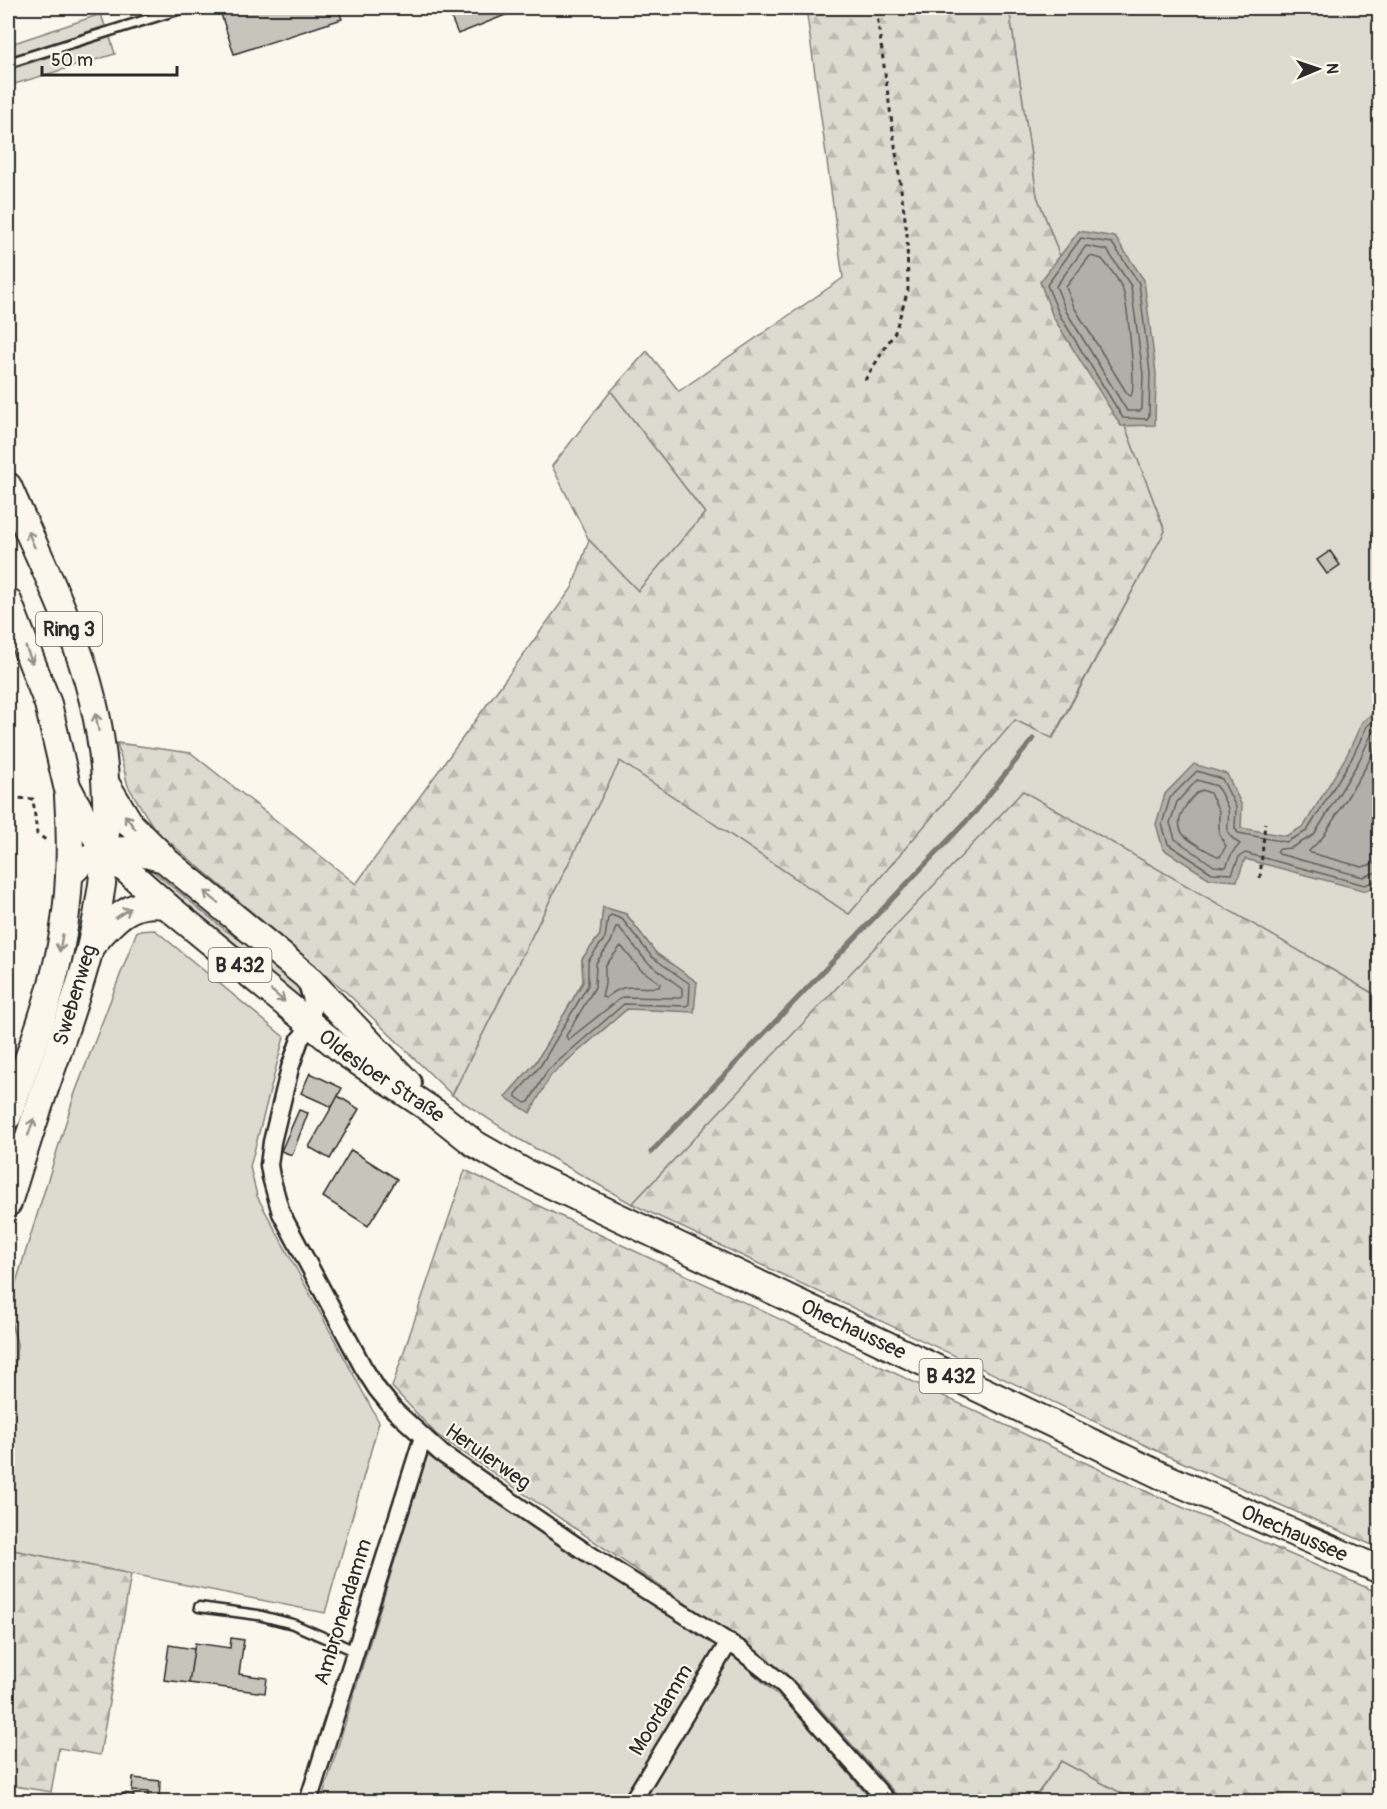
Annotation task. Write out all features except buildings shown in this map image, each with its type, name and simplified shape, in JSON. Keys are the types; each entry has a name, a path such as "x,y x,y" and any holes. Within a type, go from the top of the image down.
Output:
{"main road":[{"name":"Ring 3","path":"8,486 77,649 93,701 104,780"},
{"name":"Oldesloer Straße","path":"8,601 48,704 67,786 105,851 167,906 348,1055 436,1113"},
{"name":"Swebenweg","path":"8,1203 91,946 105,851 104,780"},
{"name":"B 432","path":"104,780 131,825 164,859"},
{"name":"Swebenweg","path":"8,1116 52,983 64,929 69,875 70,827 67,786"},
{"name":"Oldesloer Straße","path":"69,875 85,859 105,851 130,850 164,859 305,975 436,1113"},
{"path":"91,946 116,918 128,909 149,904 167,906"},
{"name":"Ohechaussee","path":"436,1113 475,1144 571,1195 1160,1475 1380,1570"}],"street":[{"path":"305,975 312,1004 311,1025 333,1020 356,1027"},
{"name":"Herulerweg","path":"311,1025 300,1039 293,1054 272,1142 269,1165 273,1191 293,1235 363,1367 389,1403 441,1453 581,1549 729,1642 784,1685 888,1802"},
{"name":"Ambronendamm","path":"309,1802 423,1437"},
{"name":"Moordamm","path":"632,1802 729,1642"}],"lane":[{"path":"8,63 184,8"},
{"path":"199,1607 258,1615 293,1624 355,1651"}],"path":[{"path":"865,380 895,332 908,290 907,233 876,8"},
{"path":"8,770 12,798 33,799 37,834 49,842"},
{"path":"1260,878 1265,823"}],"green space":[{"path":"806,8 1009,8 1037,196 1165,531 1052,738 1015,720 849,914 620,761 452,1095 345,991 155,830 128,786 117,743 191,753 356,884 572,588 589,540 638,591 705,513 611,391 647,351 679,391 843,278"},
{"path":"1009,8 1379,8 1379,997 1023,792 632,1204 519,1139 452,1095 620,761 849,914 1015,719 1053,738 1165,531 1037,196","holes":["603,907 626,914 656,953 697,982 627,1009 551,1075 505,1097 536,1062 583,982 582,959 600,935"]},
{"path":"101,14 105,26 8,58 8,45"},
{"path":"110,37 115,54 8,86 8,70"},
{"path":"611,391 705,513 638,591 589,540 552,466"},
{"path":"1023,791 1379,997 1379,1548 1168,1456 632,1204"},
{"path":"134,858 142,862 225,930 276,964 295,980 302,1001 143,872"},
{"path":"155,930 284,1037 250,1167 257,1196 379,1422 325,1613 8,1549 8,1443 17,1344 8,1308 75,1093 137,931"},
{"path":"465,1170 1152,1494 1379,1593 1379,1801 1136,1801 1061,1761 1032,1801 902,1801 806,1693 744,1643 436,1434 392,1387"},
{"path":"8,1313 17,1344 8,1443"},
{"path":"427,1455 732,1655 798,1713 872,1801 321,1802"},
{"path":"8,1549 131,1574 100,1755 59,1748 51,1792 8,1785"},
{"path":"1061,1761 1136,1801 1032,1802"}],"water":[{"path":"1079,231 1115,237 1144,280 1156,373 1155,425 1121,426 1053,317 1040,282"},
{"path":"1379,708 1379,884 1366,891 1245,859 1237,881 1210,879 1163,849 1156,824 1165,794 1194,764 1227,774 1242,806 1241,828 1286,836 1304,826 1347,755 1362,722"},
{"path":"603,907 626,914 656,953 697,982 694,1012 627,1009 551,1075 530,1113 505,1097 536,1062 583,982 582,959 600,935"}],"waterway":[{"path":"651,1152 976,811 1033,739"}]}
